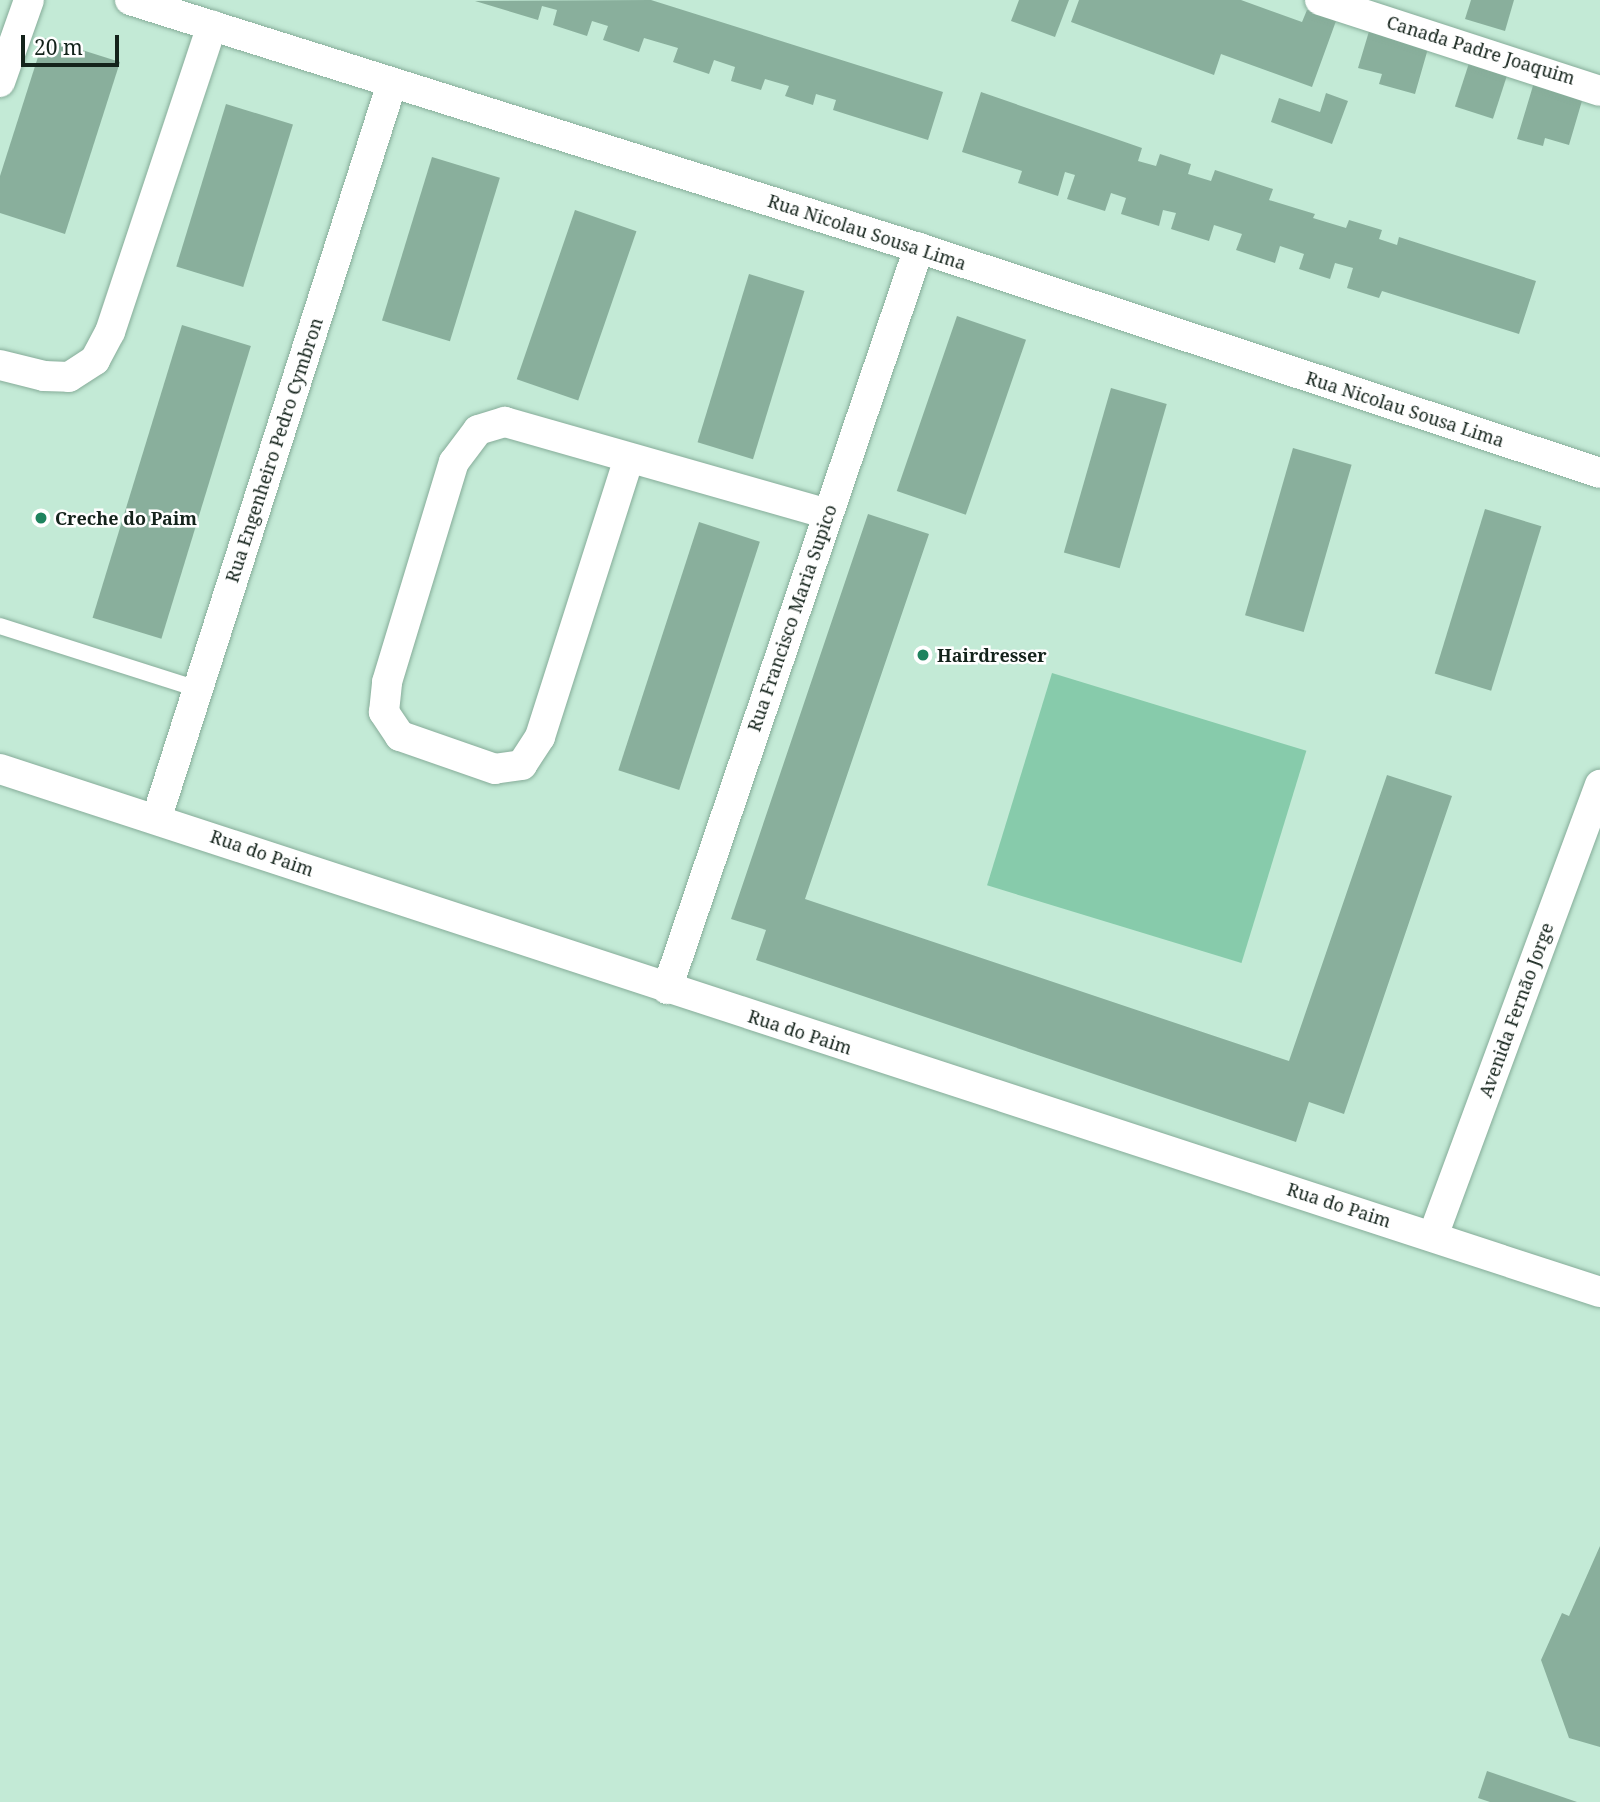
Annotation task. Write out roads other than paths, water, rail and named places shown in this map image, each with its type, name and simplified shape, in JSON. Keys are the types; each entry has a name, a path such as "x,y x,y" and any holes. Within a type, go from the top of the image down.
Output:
{"street":[{"path":"0,82 29,0"},
{"name":"Rua Nicolau Sousa Lima","path":"130,0 919,248 1600,473"},
{"name":"Canada Padre Joaquim","path":"1320,0 1600,90"},
{"path":"0,365 44,376 69,377 94,360 110,332 212,26"},
{"name":"Rua Engenheiro Pedro Cymbron","path":"157,817 392,83"},
{"name":"Rua Francisco Maria Supico","path":"667,989 919,248"},
{"path":"629,458 540,737 522,765 495,769 400,736 384,712 387,682 454,462 478,430 505,422 827,514"},
{"name":"Rua do Paim","path":"0,769 157,817 667,989 1600,1292"},
{"name":"Avenida Fernão Jorge","path":"1433,1236 1600,785"}],"lane":[{"path":"0,626 198,689"}],"place":[{"name":"Creche do Paim","path":"41,518"},
{"name":"Hairdresser","path":"923,655"}]}
